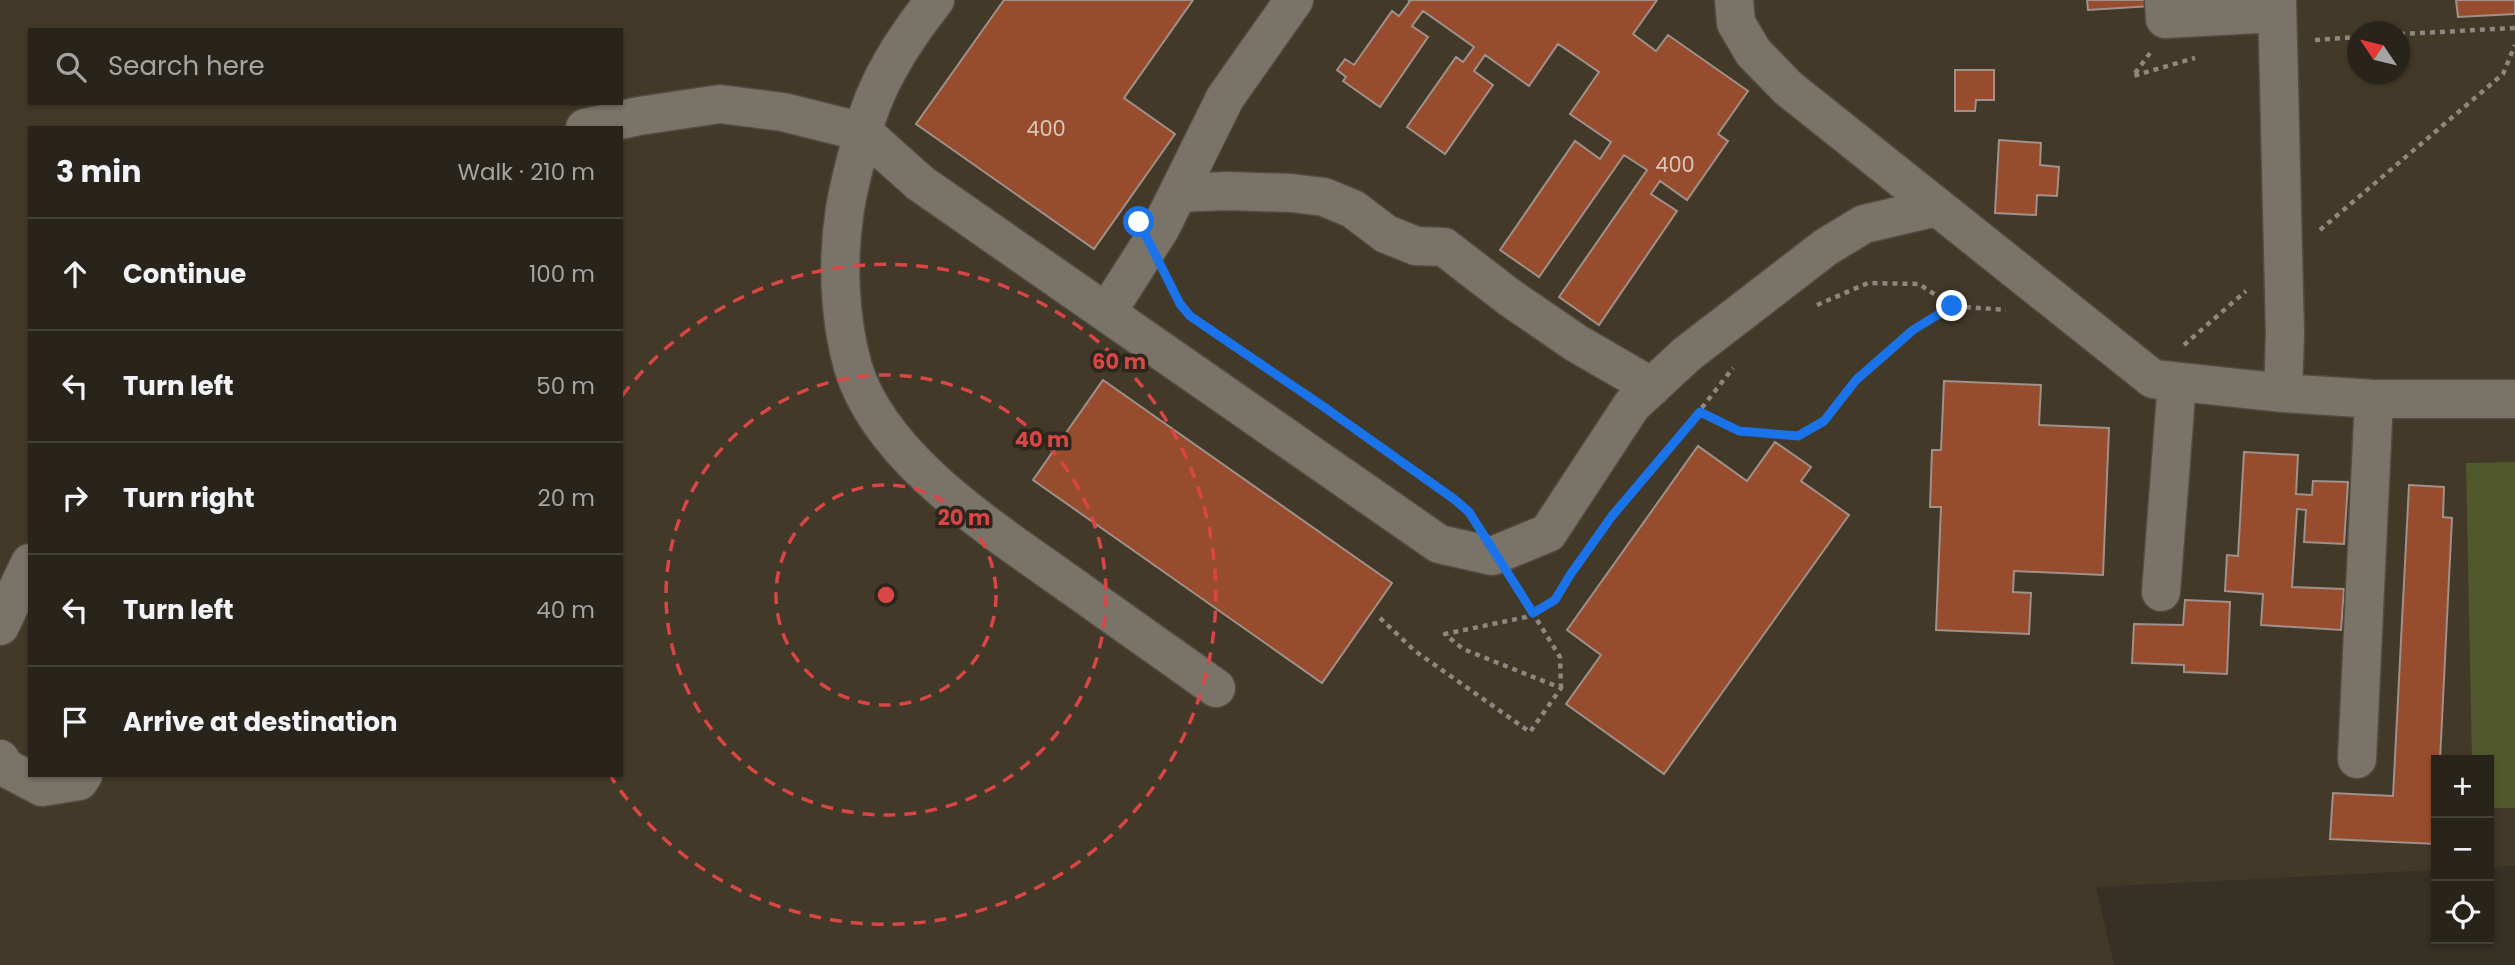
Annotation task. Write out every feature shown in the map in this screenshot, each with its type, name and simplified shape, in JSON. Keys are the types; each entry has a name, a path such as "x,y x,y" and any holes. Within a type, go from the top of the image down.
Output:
{"lane":[{"path":"935,0 906,37 869,107 845,209 841,266 845,325 853,368 872,408 920,469 974,516 1216,688"},
{"path":"1107,313 1150,245 1225,98 1294,0"},
{"path":"1734,0 1736,23 1753,52 1788,88 2152,379 2283,393 2374,399 2515,399"},
{"path":"2164,0 2165,19 2277,7 2285,334 2283,393"},
{"path":"594,126 639,116 720,104 783,113 863,132 920,183 1439,544 1492,556 1548,533 1632,405 1687,355 1826,247 1864,224 1937,206"},
{"path":"1178,193 1291,193 1324,197 1353,209 1385,234 1416,246 1444,247 1509,297 1576,343 1651,387"},
{"path":"2161,592 2177,382"},
{"path":"2357,759 2374,399"},
{"path":"0,626 28,567"},
{"path":"0,759 6,768 42,786 79,781 82,777"}],"path":[{"path":"2410,33 2515,27"},
{"path":"2311,40 2347,38"},
{"path":"2310,239 2503,74 2515,45"},
{"path":"1150,245 1180,304 1190,316 1324,407 1469,512 1560,657 1561,688 1530,732 1415,651 1380,618"},
{"path":"1812,307 1868,283 1919,284 1952,306 2011,310"},
{"path":"2184,345 2253,286"},
{"path":"1700,412 1739,431 1798,436 1824,421 1856,380 1913,330 1952,306"},
{"path":"1561,688 1463,649 1445,634 1526,617 1555,600 1612,516 1700,412 1739,361"}],"shaded area":[{"path":"0,0 2515,0 2515,866 2494,867 2494,755 2431,755 2431,870 2096,887 2114,965 0,965"}],"green space":[{"path":"2515,462 2515,808 2494,808 2494,755 2472,755 2466,463"}],"building":[{"path":"1004,0 1193,0 1124,98 1175,134 1094,249 916,124"},
{"path":"1408,0 1657,0 1633,34 1656,51 1668,35 1748,91 1718,134 1728,141 1687,200 1660,181 1651,194 1677,211 1599,325 1559,297 1647,170 1624,155 1539,277 1500,250 1575,141 1600,159 1611,142 1570,114 1599,72 1558,44 1529,86 1485,55 1474,71 1493,85 1445,154 1407,127 1456,57 1463,62 1474,47 1423,11 1412,26 1428,37 1380,107 1343,81 1346,77 1337,70 1345,59 1354,65 1392,11 1399,16 1410,1"},
{"path":"2087,0 2249,0 2088,10"},
{"path":"2456,0 2515,0 2515,14 2458,17"},
{"path":"1955,70 1994,70 1994,100 1976,100 1975,111 1955,111"},
{"path":"1999,140 2041,143 2040,165 2059,167 2057,196 2037,195 2036,215 1995,213"},
{"path":"1103,380 1392,583 1322,683 1033,480"},
{"path":"1944,381 2041,385 2039,425 2109,428 2103,575 2014,571 2013,592 2031,593 2029,634 1936,630 1941,507 1930,507 1932,450 1941,450"},
{"path":"1775,442 1811,467 1801,481 1849,515 1664,774 1566,704 1601,655 1567,630 1698,446 1747,481"},
{"path":"2244,452 2298,455 2296,494 2312,495 2313,481 2348,482 2344,544 2304,542 2306,510 2297,509 2292,587 2344,589 2341,630 2261,625 2263,594 2225,591 2227,555 2238,556"},
{"path":"2409,485 2444,487 2443,517 2452,518 2440,755 2431,755 2431,844 2330,839 2333,793 2393,796"},
{"path":"2185,600 2230,602 2227,674 2184,672 2184,665 2132,663 2134,624 2183,625"}],"route":[{"path":"1139,222 1180,304 1190,316 1454,499 1469,512 1533,613 1555,600 1612,516 1700,412 1739,431 1798,436 1824,421 1856,380 1913,330 1952,306"}]}
